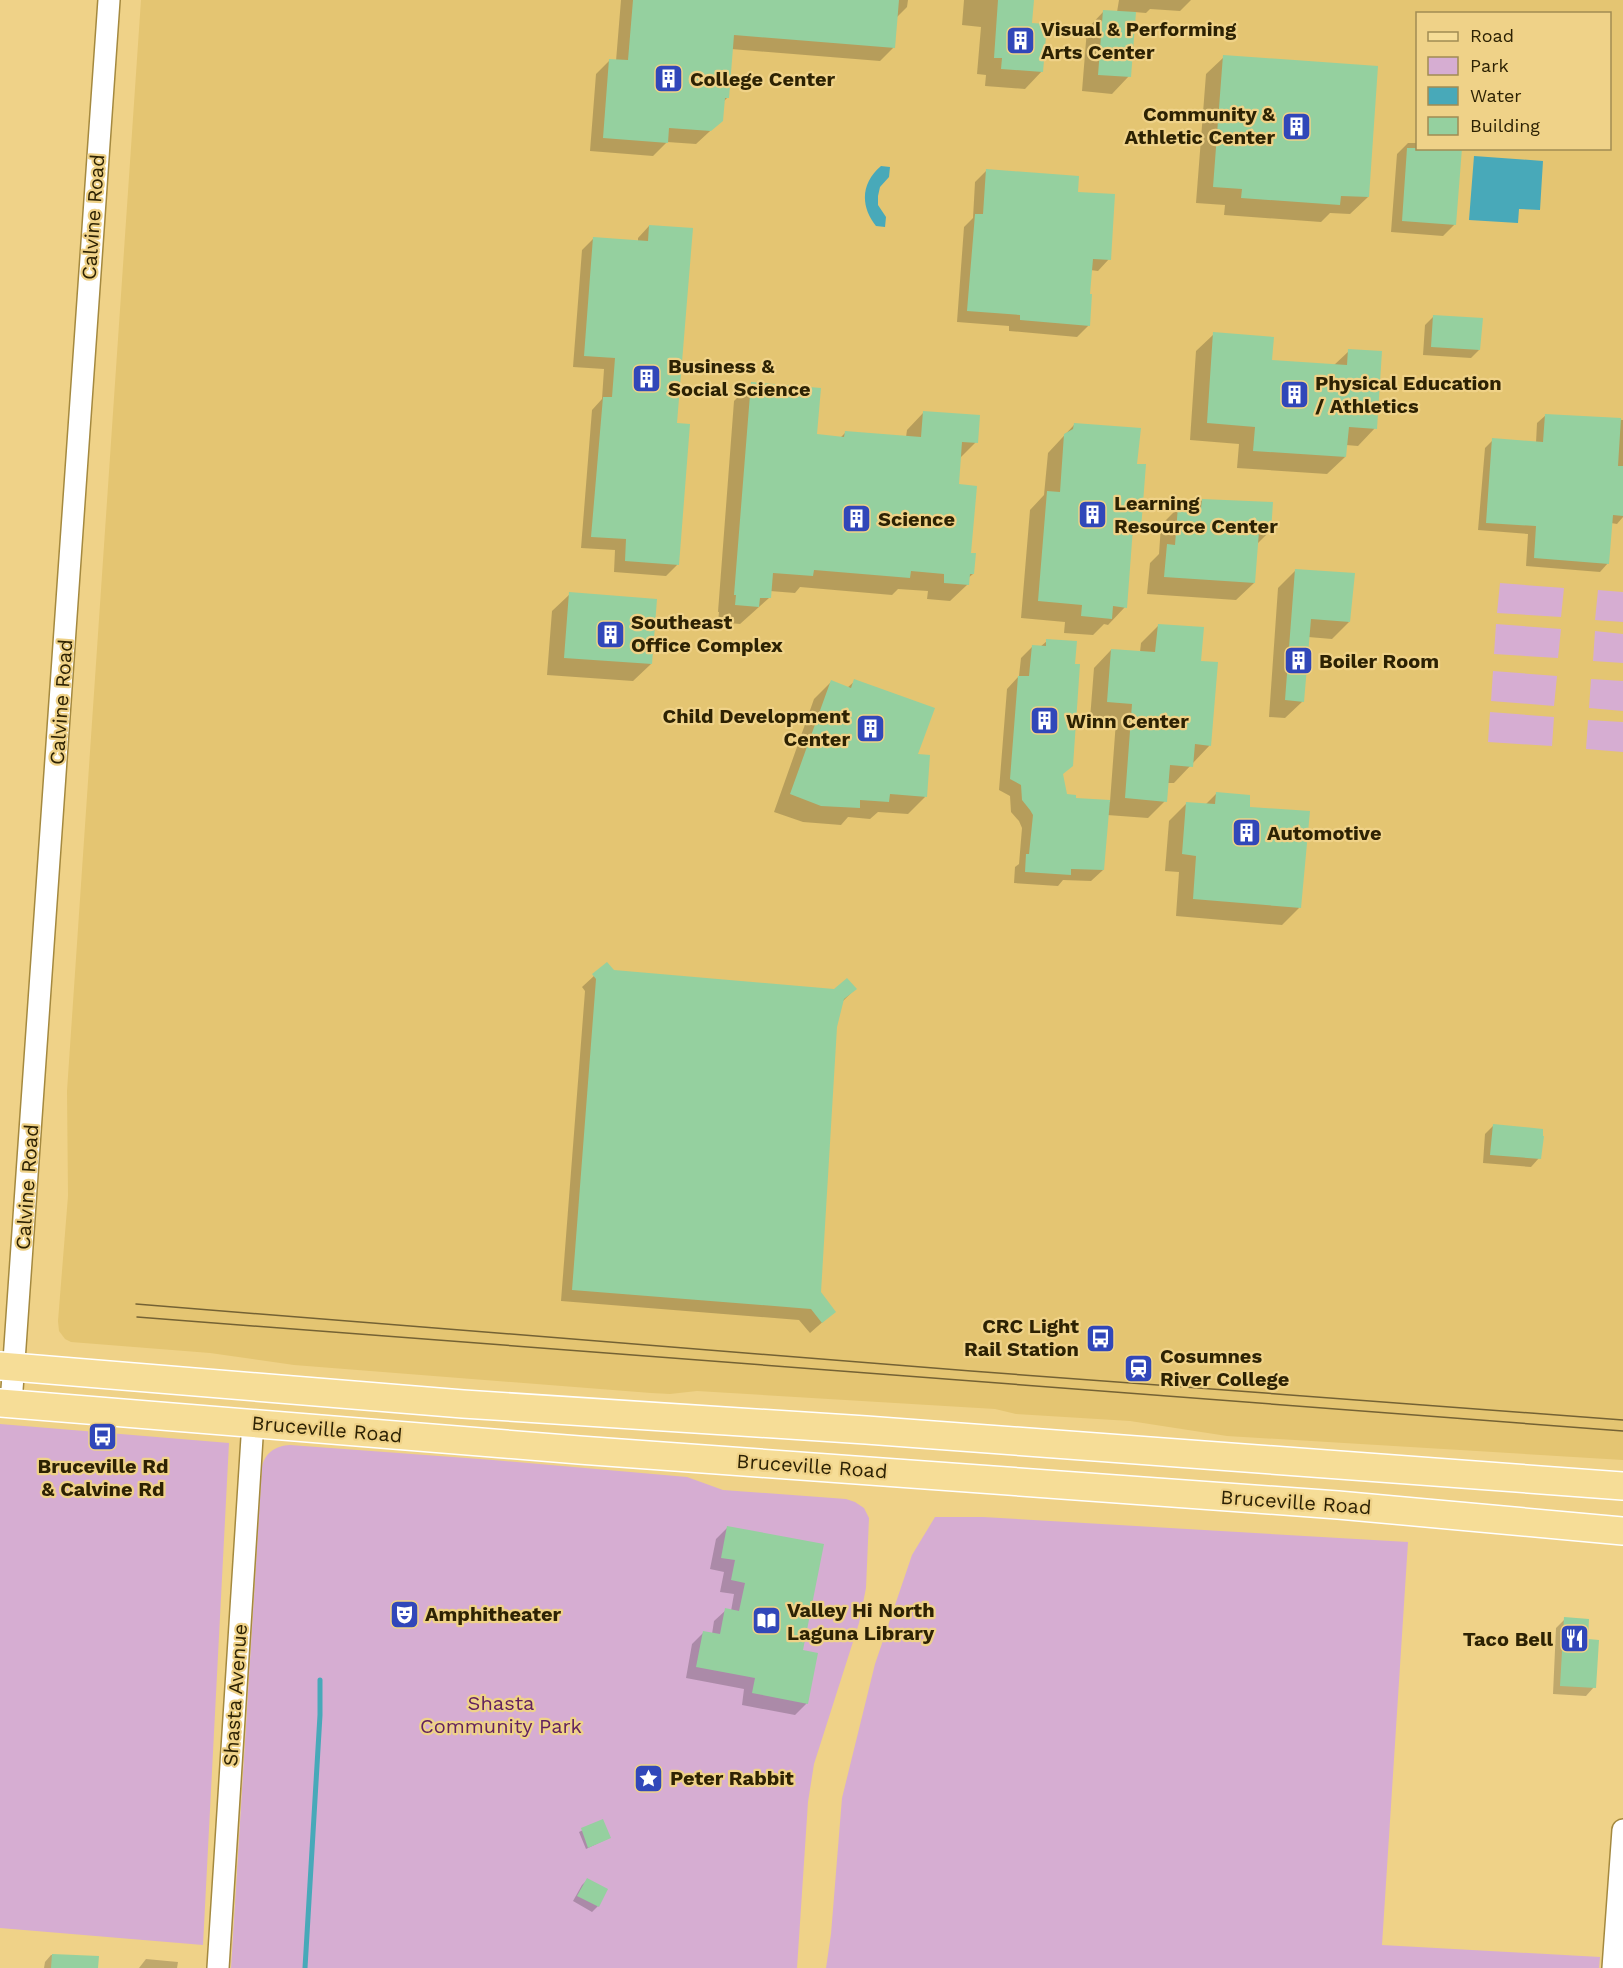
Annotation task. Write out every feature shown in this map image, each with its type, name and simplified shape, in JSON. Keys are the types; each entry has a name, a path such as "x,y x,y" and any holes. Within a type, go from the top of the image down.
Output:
{"main road":[{"name":"Bruceville Road","path":"7,1367 463,1404 855,1429 1623,1486"},
{"name":"Bruceville Road","path":"5,1403 603,1452 1361,1507 1623,1531"},
{"path":"253,1422 253,1415 257,1409 262,1407 419,1416 440,1415 463,1404"}],"street":[{"name":"Calvine Road","path":"5,1403 109,0"},
{"name":"Shasta Avenue","path":"218,1968 253,1422"},
{"path":"1613,1968 1623,1830"}],"shaded area":[{"name":"Cosumnes River College","path":"141,0 1623,0 1623,1460 1227,1436 1130,1421 1016,1414 995,1409 697,1391 670,1394 651,1393 294,1365 210,1353 71,1342 65,1339 59,1331 58,1321 68,1196 67,1091"}],"green space":[{"path":"1500,583 1564,588 1561,617 1497,613"},
{"path":"1598,590 1623,592 1623,622 1595,620"},
{"path":"1496,624 1561,629 1558,658 1494,654"},
{"path":"1595,631 1623,634 1623,663 1593,661"},
{"path":"1493,671 1557,676 1554,706 1491,701"},
{"path":"1591,679 1623,681 1623,711 1589,708"},
{"path":"1490,712 1554,717 1552,746 1488,742"},
{"path":"1588,720 1623,722 1623,752 1586,749"},
{"path":"0,1424 229,1443 203,1945 0,1928"},
{"name":"Shasta Community Park","path":"290,1445 687,1477 723,1490 846,1499 864,1508 869,1518 866,1588 859,1623 814,1764 808,1802 797,1968 231,1968 262,1467 266,1457 272,1451"},
{"path":"935,1517 983,1517 1408,1542 1382,1945 1600,1957 1599,1968 826,1968 842,1798 875,1664 912,1555"}],"water":[{"path":"1474,156 1543,161 1540,210 1519,209 1518,223 1469,220"},
{"path":"881,166 890,167 889,177 880,187 878,196 878,205 886,217 885,227 876,226 865,203 866,187"}],"building":[{"name":"College Center","path":"633,0 899,0 895,48 734,35 729,98 725,98 723,121 711,131 669,128 668,143 603,138 609,59 628,60"},
{"name":"Visual & Performing Arts Center","path":"998,0 1034,0 1032,23 1047,24 1043,72 1001,69 1002,58 994,58"},
{"path":"1103,10 1136,12 1131,77 1098,75"},
{"name":"Community & Athletic Center","path":"1223,55 1378,66 1369,197 1341,196 1340,205 1241,198 1242,189 1213,187"},
{"path":"1407,148 1462,150 1456,225 1402,221"},
{"path":"986,169 1079,176 1078,192 1115,194 1111,260 1093,259 1090,326 1020,320 1020,315 967,311 975,214 983,214"},
{"name":"Business & Social Science","path":"649,225 693,228 677,423 690,424 679,565 625,561 626,539 591,537 603,397 612,397 615,358 584,356 593,237 648,241"},
{"path":"1433,315 1483,318 1480,350 1431,347"},
{"name":"Physical Education / Athletics","path":"1213,332 1274,337 1272,360 1347,365 1348,349 1382,351 1377,429 1349,427 1346,457 1253,451 1255,427 1207,423"},
{"name":"Science","path":"751,382 821,388 817,434 844,437 845,431 921,437 923,411 980,415 978,443 962,442 959,484 977,486 971,553 976,553 974,574 970,574 969,585 944,583 944,574 911,571 910,578 814,570 813,576 773,573 771,598 760,598 759,607 735,605"},
{"path":"1545,414 1621,418 1618,466 1623,466 1623,516 1613,515 1609,564 1534,558 1536,526 1486,523 1492,438 1543,442"},
{"name":"Learning Resource Center","path":"1074,423 1141,428 1137,464 1146,464 1141,529 1133,528 1127,608 1113,606 1112,619 1081,616 1082,605 1038,601 1047,491 1060,492 1064,434 1073,429"},
{"path":"1202,499 1273,502 1271,532 1259,531 1255,583 1164,577 1167,544 1175,545 1178,506 1201,508"},
{"name":"Boiler Room","path":"1295,569 1355,573 1350,622 1311,619 1304,702 1285,700"},
{"name":"Southeast Office Complex","path":"569,592 657,599 652,664 564,658"},
{"path":"1158,624 1204,627 1201,661 1218,662 1211,746 1195,744 1193,767 1170,765 1167,802 1125,798 1132,704 1107,702 1111,649 1155,652"},
{"name":"Winn Center","path":"1046,639 1077,641 1075,664 1080,664 1073,766 1063,774 1067,794 1076,795 1076,798 1110,800 1104,870 1071,869 1071,875 1025,872 1033,815 1022,800 1021,785 1010,779 1018,676 1029,676 1032,645 1046,646"},
{"name":"Child Development Center","path":"854,679 935,708 918,754 930,755 927,797 890,794 889,802 860,800 860,808 821,806 790,794 831,680 851,688"},
{"name":"Automotive","path":"1216,792 1250,795 1250,807 1310,811 1301,908 1193,899 1196,856 1182,854 1186,802 1215,804"},
{"path":"607,962 614,970 834,989 847,978 857,989 844,999 837,1027 821,1292 836,1312 822,1323 811,1309 572,1290 596,979 592,974"},
{"path":"1493,1124 1543,1129 1541,1159 1490,1155"},
{"name":"Valley Hi North Laguna Library","path":"727,1526 824,1544 803,1650 818,1653 808,1704 752,1693 755,1678 696,1667 703,1631 720,1634 725,1608 739,1611 745,1583 731,1580 735,1560 721,1558"},
{"path":"1564,1617 1589,1619 1588,1639 1599,1640 1596,1688 1560,1686"},
{"path":"603,1819 611,1838 588,1848 581,1828"},
{"path":"587,1878 608,1889 599,1907 577,1896"},
{"path":"52,1954 99,1956 98,1968 51,1968"}],"waterway":[{"path":"305,1968 320,1715 320,1680"}],"tram line":[{"path":"136,1304 971,1371 1623,1420"},
{"path":"137,1317 1623,1431"}],"place":[{"name":"Visual & Performing Arts Center","path":"1020,41"},
{"name":"College Center","path":"669,79"},
{"name":"Community & Athletic Center","path":"1296,126"},
{"name":"Business & Social Science","path":"647,378"},
{"name":"Physical Education / Athletics","path":"1294,394"},
{"name":"Learning Resource Center","path":"1093,515"},
{"name":"Science","path":"857,519"},
{"name":"Southeast Office Complex","path":"610,634"},
{"name":"Boiler Room","path":"1298,661"},
{"name":"Winn Center","path":"1045,721"},
{"name":"Child Development Center","path":"871,728"},
{"name":"Automotive","path":"1246,833"},
{"name":"CRC Light Rail Station","path":"1100,1338"},
{"name":"Cosumnes River College","path":"1139,1368"},
{"name":"Bruceville Rd & Calvine Rd","path":"103,1436"},
{"name":"Amphitheater","path":"404,1614"},
{"name":"Valley Hi North Laguna Library","path":"766,1621"},
{"name":"Taco Bell","path":"1574,1639"},
{"name":"Peter Rabbit","path":"649,1778"}]}
